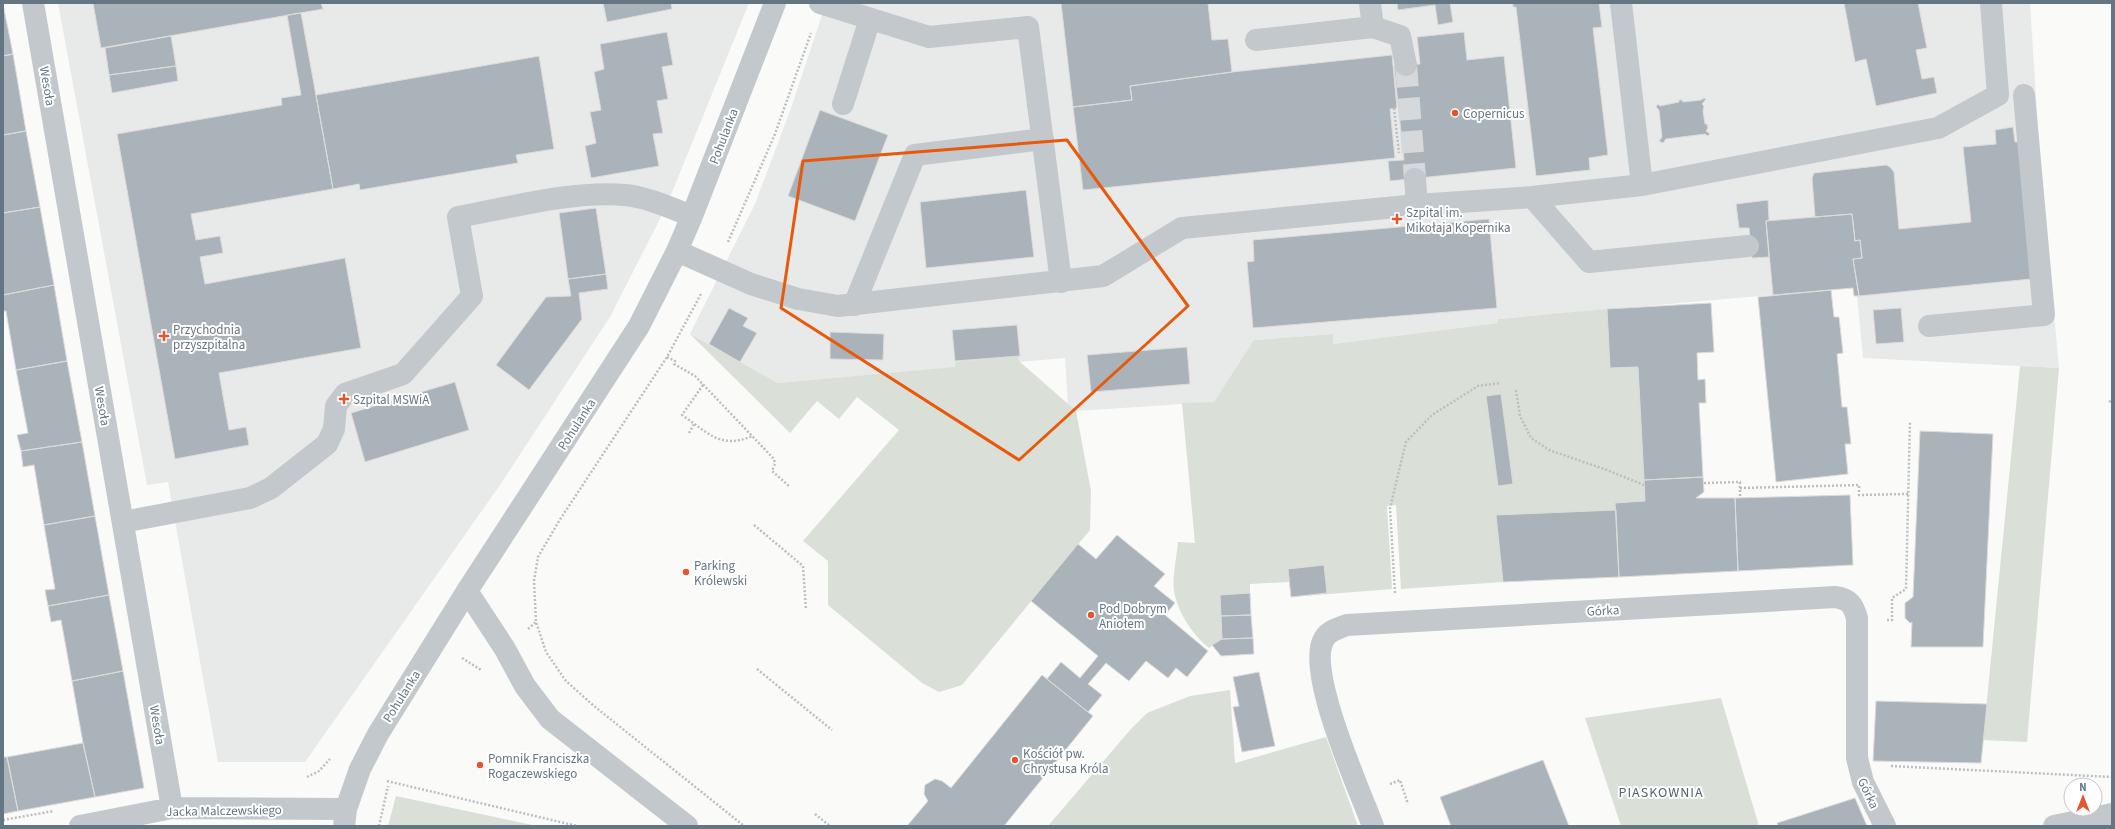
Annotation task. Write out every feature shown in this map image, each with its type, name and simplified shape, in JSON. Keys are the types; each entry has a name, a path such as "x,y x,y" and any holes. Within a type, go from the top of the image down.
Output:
{"street":[{"name":"Wesoła","path":"34,3 172,808"},
{"name":"Pohulanka","path":"345,817 360,769 378,734 467,591 639,326 677,251 692,216 775,3"},
{"path":"820,3 929,38 1028,27 1061,282"},
{"path":"1370,3 1373,27"},
{"path":"1621,3 1642,185"},
{"path":"677,251 751,284 798,299 838,306 854,305 1103,276 1182,228 1417,205 1532,197 1642,185 1938,128 1998,95 1991,3"},
{"path":"844,104 870,19"},
{"path":"1256,40 1373,27 1400,36 1406,65"},
{"path":"1929,326 2044,316 2024,95"},
{"path":"854,305 915,155 1043,139"},
{"path":"1415,179 1417,205"},
{"path":"122,522 250,498 271,488 327,444 334,429 336,406 345,394 403,374 472,296 458,217 540,202 598,194 626,195 692,216"},
{"path":"1532,197 1589,262 1748,246"},
{"path":"467,591 505,649 525,686 550,719 687,826"},
{"name":"Górka","path":"1373,826 1335,726 1320,668 1320,652 1324,639 1333,630 1347,625 1835,597 1843,598 1854,607 1857,618 1858,764 1863,782 1885,826"},
{"name":"Jacka Malczewskiego","path":"80,826 172,808 345,817"},
{"path":"2054,826 2112,814"}],"path":[{"path":"744,826 594,706 566,681 546,652 536,622 534,581 538,557 559,521 667,357 732,232 775,134 820,3"},
{"path":"1394,108 1400,160"},
{"path":"667,357 696,376 774,459 775,464 772,471 789,486"},
{"path":"1397,622 1390,508 1406,442 1432,415 1478,386 1501,384"},
{"path":"703,385 682,415 721,441 740,442 752,436"},
{"path":"1516,390 1520,416 1531,438 1549,450 1607,470 1644,485"},
{"path":"1887,620 1892,620 1892,598 1906,589 1910,421"},
{"path":"689,433 694,424"},
{"path":"1704,483 1740,482 1740,498"},
{"path":"1740,488 1859,485 1859,495 1908,494"},
{"path":"754,525 803,566 806,610"},
{"path":"457,664 461,657 481,670 536,622"},
{"path":"757,669 832,730"},
{"path":"1886,766 2112,777"},
{"path":"378,826 389,782 392,776"},
{"path":"1388,784 1400,780 1408,804"},
{"path":"389,782 577,826"},
{"path":"815,814 830,826"}],"highlighted area":[{"path":"1067,140 1188,306 1019,460 781,308 803,161"}],"shaded area":[{"name":"Szpital MSWiA","path":"58,3 749,3 666,207 610,317 500,485 305,762 218,762 168,482 147,485"},
{"name":"Szpital im. Mikołaja Kopernika","path":"826,3 2030,3 2040,161 2059,368 1863,358 1857,296 1854,296 1853,288 1498,319 1498,323 1333,344 1333,334 1255,340 1214,402 1076,411 1068,405 1065,358 778,383 690,334 755,204 790,111"},
{"path":"1607,309 1610,368 1638,367 1645,501 1616,503 1616,510 1497,515 1503,582 1401,589 1396,505 1387,506 1392,589 1291,597 1289,582 1250,584 1250,593 1220,595 1222,639 1209,648 1192,630 1182,615 1174,591 1174,573 1178,542 1195,543 1182,403 1214,402 1254,340 1333,334 1333,344 1498,323 1498,319"},
{"path":"690,334 778,383 955,367 956,362 1018,356 1019,361 1076,411 1091,491 1090,530 962,685 939,692 922,683 828,605 828,561 803,541 899,430 857,397 839,419 817,401 790,433"},
{"path":"2020,366 2059,368 2027,742 1983,740"},
{"path":"1230,690 1235,763 1326,737 1358,826 1048,826 1130,730 1147,713 1190,696"},
{"path":"1721,698 1759,826 1621,826 1585,718"},
{"path":"396,796 537,826 388,826"}],"building":[{"path":"93,3 321,3 323,9 101,48"},
{"path":"603,3 671,3 672,9 607,22"},
{"path":"1061,3 1208,3 1212,40 1228,39 1232,72 1130,86 1132,100 1073,107"},
{"path":"1397,3 1450,3 1453,22 1438,25 1435,5 1398,10"},
{"name":"Szpital im. Mikołaja Kopernika","path":"1513,3 1599,3 1602,27 1593,28 1608,155 1589,158 1590,170 1536,176 1516,7 1513,7"},
{"path":"1844,3 1918,3 1927,48 1916,50 1922,79 1934,77 1937,93 1876,106 1866,59 1855,62"},
{"path":"3,4 13,54 3,56"},
{"path":"301,13 333,189 191,214 196,240 220,236 223,253 200,257 205,284 345,258 361,348 219,373 229,430 246,427 249,445 175,459 117,134 282,105 281,98 301,95 287,15"},
{"path":"667,32 673,65 662,67 668,99 657,101 663,133 653,134 659,166 591,178 585,146 596,143 590,112 601,110 594,72 604,69 600,44"},
{"name":"Copernicus","path":"1464,32 1467,60 1504,56 1516,168 1390,181 1388,161 1404,160 1394,66 1420,64 1417,37"},
{"path":"171,36 176,66 109,75 105,48"},
{"path":"13,54 26,131 3,135 3,56"},
{"path":"1392,55 1397,108 1390,109 1395,158 1083,190 1073,107 1132,100 1130,86 1232,72"},
{"path":"539,56 554,149 516,155 518,163 360,190 359,184 333,189 316,95"},
{"path":"176,66 178,81 112,93 109,75"},
{"path":"1704,98 1706,99 1702,104 1704,106 1703,111 1705,124 1707,124 1708,128 1706,131 1710,134 1708,136 1705,134 1666,139 1663,143 1659,141 1662,137 1659,110 1656,107 1658,104 1660,106 1679,102 1679,100 1682,100 1683,102 1701,100"},
{"path":"820,110 888,135 855,221 788,196"},
{"path":"2013,127 2015,142 2019,142 2031,279 1859,296 1853,259 1862,258 1860,240 1855,241 1852,214 1815,217 1812,178 1814,173 1886,165 1894,172 1899,229 1971,222 1963,147 1996,144 1995,130"},
{"path":"26,131 40,207 3,213 3,135"},
{"path":"1026,190 1034,257 926,268 920,202"},
{"path":"1768,200 1769,220 1766,221 1769,257 1752,258 1749,228 1739,228 1736,204"},
{"path":"40,207 54,285 3,295 3,213"},
{"path":"596,208 606,274 568,279 559,213"},
{"path":"1852,214 1855,241 1860,240 1862,258 1853,259 1859,296 1854,296 1853,288 1773,295 1766,221"},
{"path":"1489,219 1497,308 1253,328 1247,262 1254,261 1253,240"},
{"path":"606,274 608,289 579,293 582,319 529,390 496,365 546,297 571,296 568,279"},
{"path":"54,285 67,361 16,370 6,311 3,311 3,295"},
{"path":"1831,290 1834,317 1839,317 1843,353 1837,354 1842,407 1847,407 1851,444 1845,444 1848,474 1776,482 1758,297"},
{"path":"1711,303 1714,352 1697,353 1698,380 1705,379 1706,403 1699,403 1703,477 1644,480 1638,367 1610,368 1607,309"},
{"path":"729,308 748,318 743,326 757,333 740,362 709,344"},
{"path":"1901,308 1904,342 1876,344 1873,310"},
{"path":"1017,325 1020,356 955,361 952,330"},
{"path":"830,332 884,334 883,360 830,359"},
{"path":"1187,347 1190,384 1091,392 1087,355"},
{"path":"67,361 82,442 21,451 17,435 28,433 16,370"},
{"path":"455,382 469,430 365,462 351,413"},
{"path":"1501,394 1513,484 1498,486 1486,396"},
{"path":"1920,431 1993,434 1983,647 1911,647 1912,622 1910,623 1905,618 1905,603 1913,597"},
{"path":"82,442 95,516 44,525 34,465 23,467 21,451"},
{"path":"1703,477 1704,492 1696,498 1735,498 1738,571 1619,577 1615,503 1645,501 1644,480"},
{"path":"1850,495 1853,565 1738,571 1735,498"},
{"path":"1616,510 1619,577 1503,582 1496,515"},
{"path":"95,516 109,595 48,606 45,590 55,589 44,525"},
{"path":"1117,535 1165,574 1154,586 1175,603 1165,615 1208,651 1187,677 1176,668 1168,678 1146,661 1129,681 1106,663 1088,684 1102,695 1088,712 1047,679 1061,662 1080,678 1098,656 1031,601 1078,544 1096,559"},
{"path":"1324,565 1327,593 1291,597 1288,569"},
{"path":"1250,593 1251,615 1221,616 1220,595"},
{"path":"109,595 123,671 72,681 61,620 51,622 48,606"},
{"path":"1251,615 1253,638 1222,639 1221,616"},
{"path":"1253,638 1254,654 1221,656 1212,645 1222,639"},
{"path":"123,671 144,788 95,797 83,743 72,681"},
{"path":"1259,672 1275,746 1242,752 1233,707 1239,706 1233,677"},
{"name":"Kościół pw. Chrystusa Króla","path":"1042,675 1093,716 1004,826 907,826 928,801 924,794 925,785 935,779 942,781 951,788"},
{"path":"1876,701 1987,704 1981,763 1873,761"},
{"path":"83,743 95,797 18,811 7,757"},
{"path":"3,757 7,757 18,811 3,814"},
{"path":"1543,760 1569,826 1451,826 1440,797"},
{"path":"1855,798 1867,826 1778,826 1777,823"}],"tunnel":[{"path":"1406,65 1415,179"}],"place":[{"name":"Copernicus","path":"1455,113"},
{"name":"Szpital im. Mikołaja Kopernika","path":"1397,219"},
{"name":"Przychodnia przyszpitalna","path":"164,336"},
{"name":"Szpital MSWiA","path":"344,399"},
{"name":"Parking Królewski","path":"686,572"},
{"name":"Pod Dobrym Aniołem","path":"1091,615"},
{"name":"Kościół pw. Chrystusa Króla","path":"1015,760"},
{"name":"Pomnik Franciszka Rogaczewskiego","path":"480,765"}],"district":[{"name":"PIASKOWNIA","path":"1661,792"}]}
